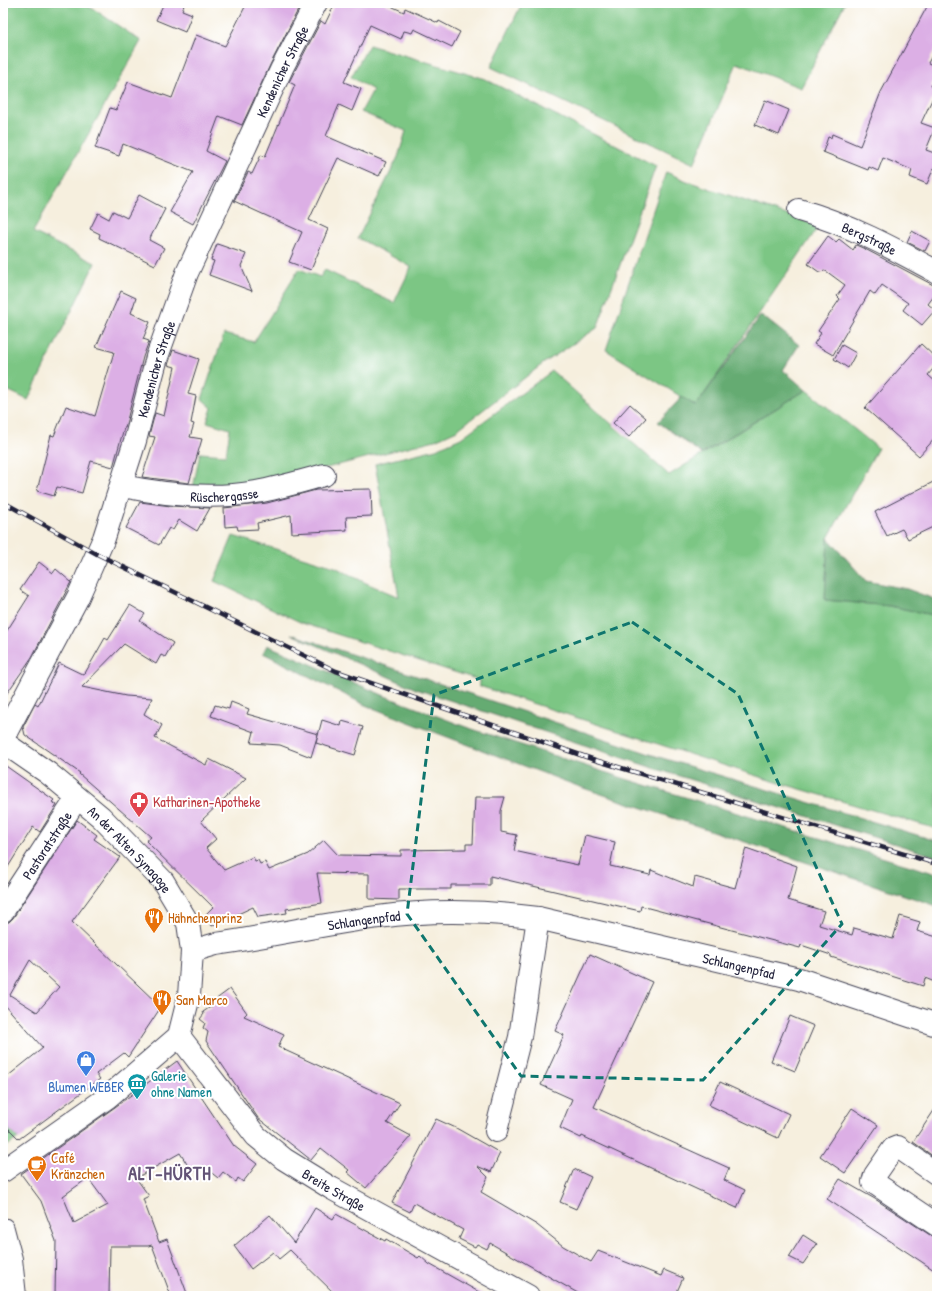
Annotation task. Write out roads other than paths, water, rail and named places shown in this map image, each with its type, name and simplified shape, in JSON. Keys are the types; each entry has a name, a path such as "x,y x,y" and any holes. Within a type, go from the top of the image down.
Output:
{"street":[{"name":"Kendenicher Straße","path":"3,738 78,597 104,538 122,486 158,357 187,273 282,68 316,3"},
{"name":"Bergstraße","path":"799,210 814,214 881,241 937,272"},
{"name":"Rüschergasse","path":"122,486 186,496 228,495 256,492 324,475"},
{"name":"An der Alten Synagoge","path":"3,742 48,773 101,817 124,839 163,881 188,923 192,951 189,996 178,1036"},
{"name":"Pastoratstraße","path":"3,911 77,798"},
{"name":"Schlangenpfad","path":"192,951 216,944 378,917 430,913 498,912 538,918 799,979 937,1025"},
{"path":"496,1131 520,1037 538,918"},
{"path":"3,1171 108,1098 178,1036"},
{"name":"Breite Straße","path":"178,1036 256,1136 284,1159 331,1188 528,1296"},
{"path":"937,1174 898,1147 893,1149 875,1175 873,1182 937,1225"},
{"path":"3,1229 11,1259 15,1296"}],"railway":[{"path":"3,502 97,554 336,671 595,760 937,864"}],"place":[{"name":"Katharinen-Apotheke","path":"139,818"},
{"name":"Hähnchenprinz","path":"154,934"},
{"name":"San Marco","path":"162,1016"},
{"name":"Blumen WEBER","path":"86,1077"},
{"name":"Galerie ohne Namen","path":"137,1100"},
{"name":"Café Kränzchen","path":"37,1182"}],"district":[{"name":"ALT-HÜRTH","path":"170,1173"}]}
